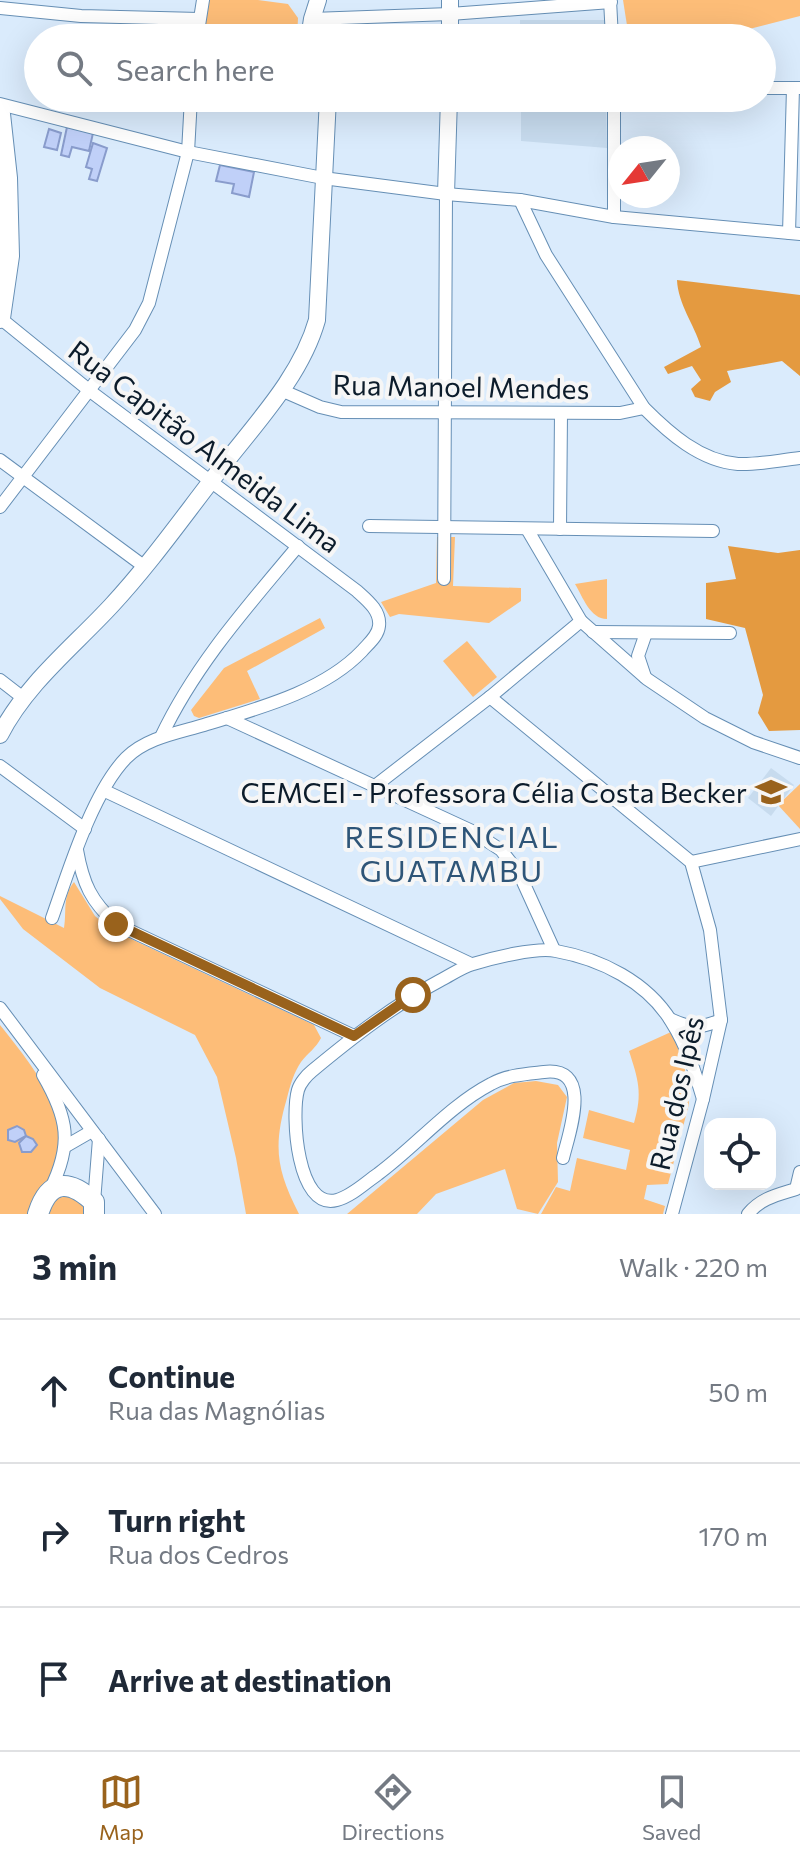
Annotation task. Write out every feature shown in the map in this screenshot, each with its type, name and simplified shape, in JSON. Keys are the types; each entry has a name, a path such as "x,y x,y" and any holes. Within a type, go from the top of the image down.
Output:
{"main road":[{"path":"0,114 7,178 9,256 0,318"},
{"path":"38,1214 42,1199 50,1190 62,1185 74,1187 94,1208"}],"street":[{"path":"81,16 84,0"},
{"path":"198,24 203,0"},
{"path":"311,24 318,0"},
{"path":"312,19 450,7 610,1 611,24"},
{"path":"0,8 81,16 199,19"},
{"path":"31,112 188,152 323,178 520,200 614,217 795,234 796,88"},
{"path":"0,104 24,110"},
{"path":"0,507 135,330 149,303 188,152 190,112"},
{"path":"0,735 22,697 145,567 281,390 310,344 317,320 328,112"},
{"path":"444,579 449,112"},
{"path":"614,112 614,217"},
{"path":"520,200 546,255 644,408 691,448 717,459 739,464 800,458"},
{"name":"Rua Capitão Almeida Lima","path":"0,318 90,391 357,591 378,616 379,627 374,638 355,658 332,674 294,693 227,718"},
{"name":"Rua Manoel Mendes","path":"281,390 320,407 341,412 620,413 644,408"},
{"path":"560,529 561,413"},
{"path":"0,460 145,567"},
{"path":"369,526 713,531"},
{"path":"527,529 581,621 647,679 705,718 753,742 800,758"},
{"path":"161,737 189,683 219,641 298,546"},
{"path":"375,786 490,697 581,621"},
{"path":"593,632 730,633"},
{"path":"646,633 638,656 647,679"},
{"path":"0,680 22,697"},
{"path":"490,697 691,862 800,839"},
{"path":"52,918 85,829 127,757 161,737 227,718 472,831 501,850 519,873 554,950"},
{"path":"0,766 85,829"},
{"path":"105,791 471,964"},
{"path":"77,850 85,886 97,907 116,924 354,1036"},
{"name":"Rua dos Ipês","path":"672,1214 721,1020 710,930 691,862"},
{"path":"563,1158 576,1105 574,1088 565,1076 549,1071 513,1076 492,1083 470,1098 346,1197 333,1202 319,1199 310,1189 301,1164 296,1122 298,1089 308,1074 354,1036 413,995 471,964 554,950 608,967 641,985 670,1019 690,1055 703,1099"},
{"path":"0,1008 155,1214"},
{"path":"670,1019 689,1027 703,1027 721,1020"},
{"path":"18,1030 47,1081 64,1120 66,1146 62,1166 50,1190"},
{"path":"64,1120 73,1103"},
{"path":"66,1146 95,1135"},
{"path":"94,1208 95,1135"},
{"path":"748,1214 756,1204 767,1198 798,1190 800,1172"}],"shaded area":[{"path":"208,0 258,0 288,4 298,18 298,24 204,24"},
{"path":"623,0 800,0 800,16 769,24 627,24"},
{"path":"520,20 605,20 605,24 520,24"},
{"path":"521,112 606,112 607,148 521,141"},
{"path":"677,280 800,295 800,376 782,361 727,371 731,382 715,392 710,401 695,397 691,389 701,380 692,366 668,374 664,367 701,347 680,297"},
{"path":"437,537 455,537 453,586 521,588 521,601 489,623 399,614 390,617 381,602 436,583"},
{"path":"728,546 778,553 800,550 800,730 769,731 758,713 763,695 745,628 706,619 706,583 736,579"},
{"path":"607,579 607,619 592,611 575,584"},
{"path":"320,618 325,628 247,671 260,699 199,718 194,716 191,710 224,668"},
{"path":"467,641 497,677 473,697 443,661"},
{"name":"CEMCEI - Professora Célia Costa Becker","path":"771,768 794,785 771,816 748,798"},
{"path":"800,784 800,829 778,805"},
{"path":"74,882 95,916 110,929 314,1025 321,1038 294,1075 280,1130 281,1170 299,1214 246,1214 217,1077 195,1035 100,988 23,929 0,899 0,896 64,928 66,899"},
{"path":"0,1025 44,1087 60,1127 56,1165 34,1201 30,1214 0,1214"},
{"path":"671,1032 684,1062 689,1104 668,1184 647,1185 644,1199 665,1206 663,1214 541,1214 556,1187 570,1191 577,1158 626,1170 630,1150 583,1138 589,1110 634,1123 638,1086 629,1051"},
{"path":"536,1081 558,1085 567,1097 557,1143 558,1182 538,1214 517,1209 505,1169 436,1194 417,1214 347,1214 483,1100 514,1083"},
{"path":"56,1193 83,1200 87,1214 42,1214"}],"building":[{"path":"67,127 93,133 89,151 72,147 69,157 61,155"},
{"path":"49,129 61,133 57,150 44,147"},
{"path":"93,143 107,148 97,181 89,179 92,169 86,167"},
{"path":"220,165 254,172 249,197 232,193 234,184 216,181"},
{"path":"17,1126 24,1130 26,1136 15,1142 8,1140 8,1130"},
{"path":"26,1136 37,1145 31,1152 22,1152 19,1143"}],"place":[{"name":"CEMCEI - Professora Célia Costa Becker","path":"771,792"}],"district":[{"name":"RESIDENCIAL GUATAMBU","path":"452,852"}],"route":[{"path":"116,924 354,1036 413,995"}]}
